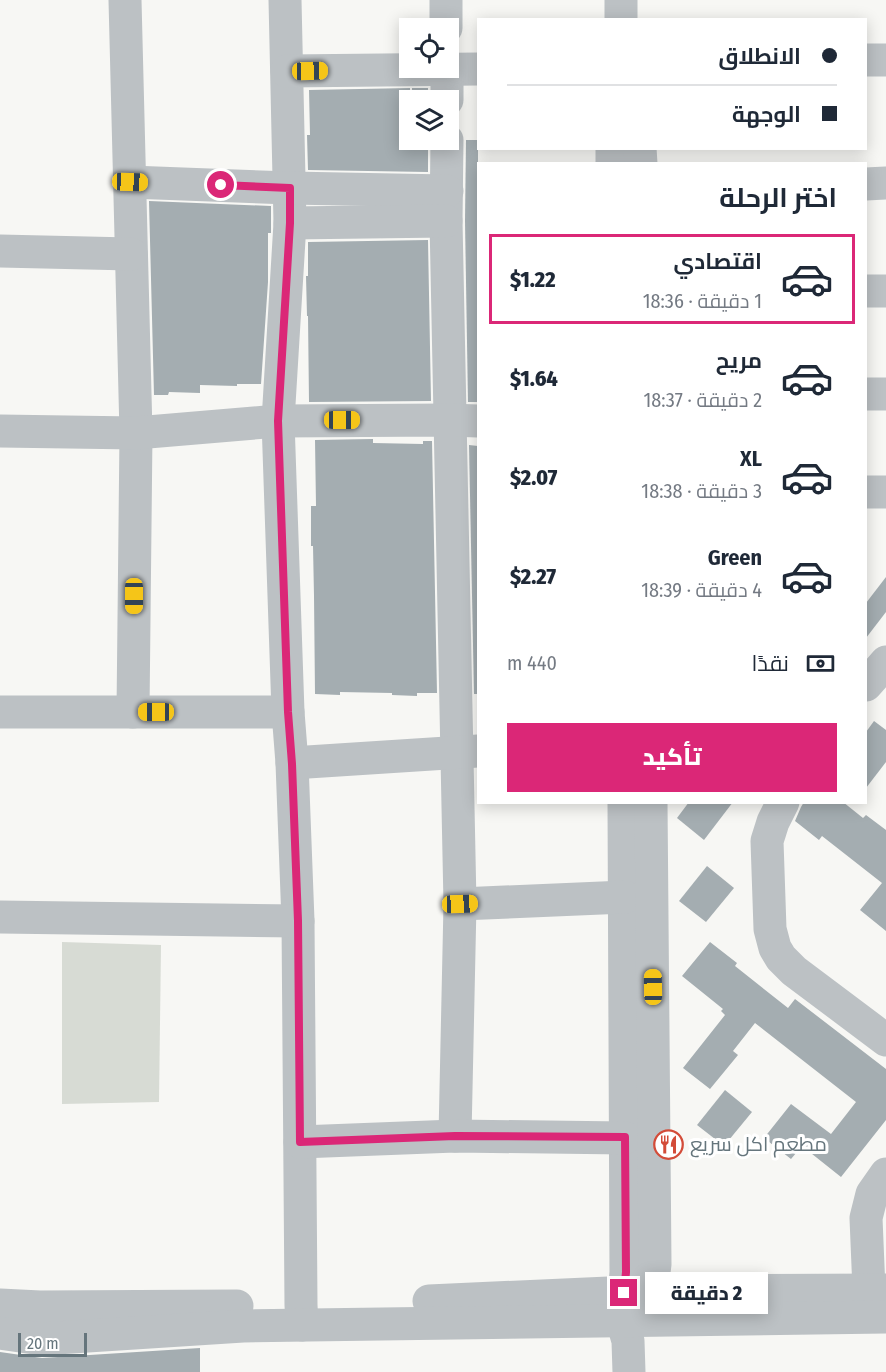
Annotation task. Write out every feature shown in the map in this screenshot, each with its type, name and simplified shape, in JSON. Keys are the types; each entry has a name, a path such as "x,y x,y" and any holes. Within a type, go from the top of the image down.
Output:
{"street":[{"path":"125,0 136,433 134,712"},
{"path":"285,0 290,223 278,421 298,921 302,1315"},
{"path":"446,0 446,18"},
{"path":"621,0 621,18"},
{"path":"867,60 886,60"},
{"path":"287,71 447,79 477,69"},
{"path":"447,150 446,206 464,421 468,751 460,904 455,1136"},
{"path":"130,182 290,188 446,206"},
{"path":"867,184 886,183"},
{"path":"290,223 446,206"},
{"path":"0,251 131,254"},
{"path":"867,291 886,291"},
{"path":"867,394 886,394"},
{"path":"0,431 136,433 278,421 464,421"},
{"path":"867,492 886,492"},
{"path":"867,684 886,662"},
{"path":"0,712 288,712"},
{"path":"292,764 468,751"},
{"path":"624,804 626,1272 634,1323"},
{"path":"634,1323 655,1264 651,804"},
{"path":"782,804 767,841 770,929 775,948 794,971 886,1040"},
{"path":"460,904 625,897"},
{"path":"0,917 298,921"},
{"path":"300,1142 455,1136 625,1137"},
{"path":"0,1305 634,1323 880,1299 866,1218 872,1194 886,1174"},
{"path":"0,1333 41,1339 243,1326 302,1315"}],"shaded area":[{"path":"62,942 161,945 159,1102 62,1104"}],"building":[{"path":"410,88 410,90 399,90 399,150 428,150 428,172 308,170 309,90"},
{"path":"412,88 428,88 428,90 412,90"},
{"path":"466,140 477,140 477,402 468,402"},
{"path":"149,201 271,206 261,384 200,385 200,393 169,392 168,395 154,395"},
{"path":"428,240 431,401 309,402 306,276 308,276 308,242"},
{"path":"373,439 373,443 423,444 423,441 432,441 437,693 417,693 417,696 392,695 392,693 315,694 311,506 316,506 315,440"},
{"path":"469,445 477,446 477,694 474,694"},
{"path":"886,577 886,612 867,637 867,602"},
{"path":"874,721 886,730 886,762 867,787 867,731"},
{"path":"688,804 731,804 704,840 677,818"},
{"path":"803,804 846,804 863,818 866,815 886,830 886,931 860,910 882,883 822,836 819,840 795,821"},
{"path":"707,866 734,888 706,922 679,901"},
{"path":"710,942 737,963 735,966 788,1008 795,999 886,1069 886,1120 841,1177 802,1146 791,1159 764,1138 791,1104 831,1134 856,1102 755,1023 733,1051 738,1055 710,1089 683,1068 725,1015 721,1011 723,1009 682,976"},
{"path":"725,1090 752,1112 724,1146 697,1125"},
{"path":"200,1348 200,1372 0,1372 0,1352 42,1358"}],"place":[{"name":"مطعم اكل سريع","path":"669,1144"}],"route":[{"path":"221,185 290,188 290,223 278,421 298,921 300,1142 455,1136 625,1137 626,1272 624,1293"}]}
